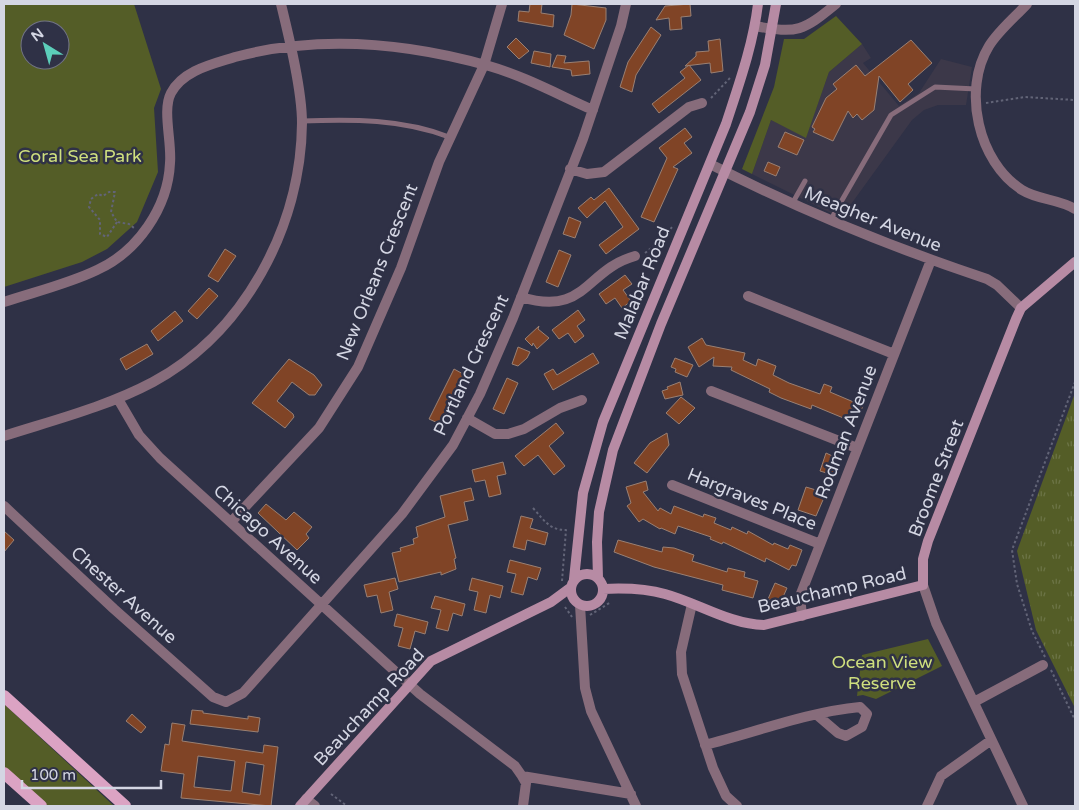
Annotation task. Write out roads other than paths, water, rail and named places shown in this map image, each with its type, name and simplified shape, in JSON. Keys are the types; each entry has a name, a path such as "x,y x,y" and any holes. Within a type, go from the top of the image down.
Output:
{"main road":[{"name":"Malabar Road","path":"569,583 583,493 603,422 668,259 710,164 742,78 755,26 758,4"},
{"name":"Malabar Road","path":"598,578 596,542 599,512 613,450 661,324 750,112 765,65 776,4"},
{"name":"Broome Street","path":"923,585 923,559 928,541 1021,308 1075,262"},
{"path":"586,573 598,578 603,589 600,600 591,606 578,604 569,583 586,573"},
{"name":"Beauchamp Road","path":"552,602 569,583"},
{"name":"Beauchamp Road","path":"603,589 642,589 664,593 754,624 774,623 923,585"},
{"name":"Beauchamp Road","path":"303,803 410,683 437,657 552,602 566,600 578,604"},
{"path":"4,696 125,806"},
{"path":"4,772 41,806"}],"street":[{"path":"4,436 118,399 154,381 186,360 218,331 246,296 270,258 288,213 298,171 302,121 281,4"},
{"name":"New Orleans Crescent","path":"231,522 319,428 358,367 401,268 449,137 484,66 502,4"},
{"name":"Portland Crescent","path":"226,702 244,693 413,501 453,445 521,297 593,110 621,26 626,4"},
{"path":"755,26 794,31 803,28 836,4"},
{"path":"1027,4 989,46 980,68 976,88 981,132 991,154 1005,175 1022,189 1075,209"},
{"path":"4,302 97,270 118,257 141,235 155,216 168,178 171,150 167,105 178,82 191,73 228,59 272,49 362,44 438,54 484,66 593,110"},
{"path":"570,169 587,174 604,172 689,107 702,103"},
{"name":"Meagher Avenue","path":"710,164 792,205 830,221 931,260 987,279 997,285 1021,308"},
{"path":"521,297 551,304 568,300 622,260 635,256"},
{"name":"Rodman Avenue","path":"802,616 800,596 931,260"},
{"path":"748,296 894,354"},
{"path":"711,391 857,448"},
{"name":"Chicago Avenue","path":"118,399 130,422 150,448 420,694 515,766 522,776"},
{"path":"467,418 495,434 508,434 524,428 560,408 582,400"},
{"name":"Hargraves Place","path":"672,485 820,544"},
{"name":"Chester Avenue","path":"4,506 213,697 226,702"},
{"name":"Broome Street","path":"923,585 936,623 1023,806"},
{"path":"578,604 585,688 591,712 636,806"},
{"path":"692,604 683,636 681,664 713,768 726,796 737,806"},
{"path":"974,702 1043,665"},
{"path":"705,745 817,715"},
{"path":"927,806 941,776 990,740"},
{"path":"522,776 631,794"},
{"path":"522,776 526,783 523,806"},
{"path":"303,803 315,806"}],"lane":[{"path":"830,221 891,114 934,87 976,88"},
{"path":"302,121 362,120 391,123 413,126 449,137"},
{"path":"792,205 805,181"}],"park label":[{"name":"Coral Sea Park","path":"80,156"},
{"name":"Ocean View Reserve","path":"882,672"}]}
